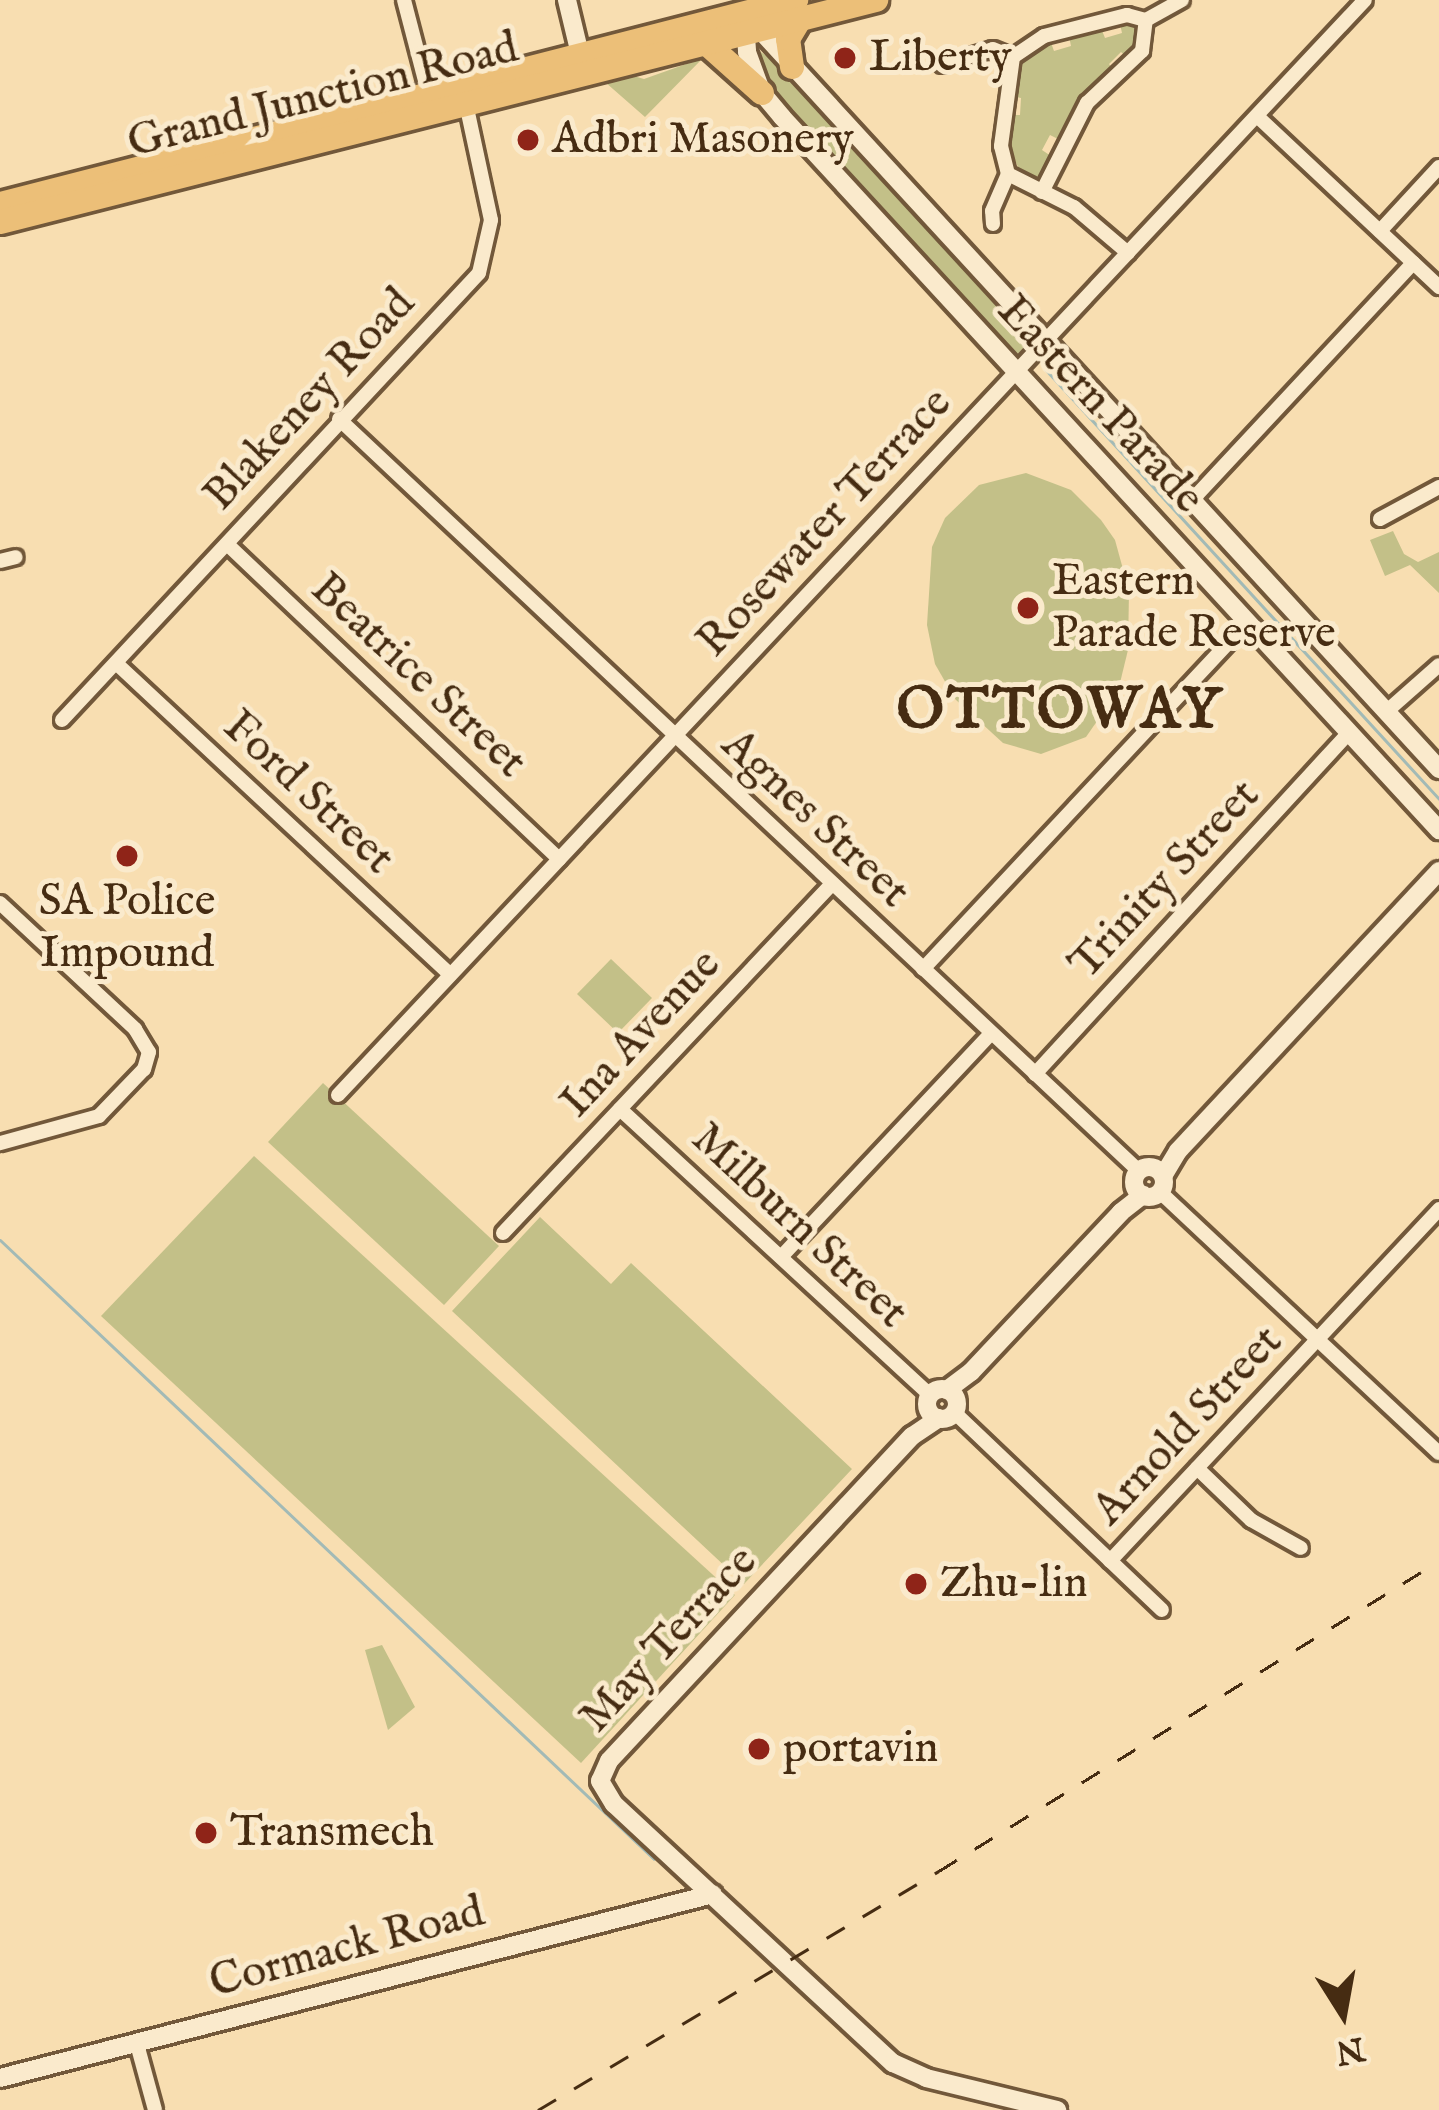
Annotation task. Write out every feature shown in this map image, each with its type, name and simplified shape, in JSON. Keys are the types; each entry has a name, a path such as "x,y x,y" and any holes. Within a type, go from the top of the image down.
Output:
{"highway":[{"name":"Grand Junction Road","path":"464,93 706,43 798,10 876,0"},
{"path":"792,68 788,39 798,10"},
{"name":"Grand Junction Road","path":"0,204 431,102 580,54 750,25"},
{"path":"706,43 762,93"},
{"name":"Grand Junction Road","path":"0,221 239,151"}],"street":[{"path":"404,0 431,102"},
{"path":"567,0 580,54"},
{"path":"993,224 992,211 1008,174 1001,146 1013,57 1043,36 1127,15 1146,20 1182,0"},
{"name":"Rosewater Terrace","path":"338,1095 1365,0"},
{"path":"1042,192 1087,103 1142,51 1146,20"},
{"name":"Eastern Parade","path":"750,25 1439,769"},
{"name":"Eastern Parade","path":"750,25 762,93 1439,830"},
{"path":"942,65 993,49 1013,57"},
{"name":"Blakeney Road","path":"62,720 486,262 489,203 464,93"},
{"path":"1257,116 1439,287"},
{"path":"1379,231 1439,167"},
{"path":"1008,174 1074,207 1128,253"},
{"path":"1193,499 1413,263"},
{"name":"Agnes Street","path":"339,418 1318,1340"},
{"path":"1380,519 1439,487"},
{"name":"Beatrice Street","path":"227,544 559,860"},
{"path":"0,561 16,557"},
{"path":"922,969 1248,622"},
{"name":"Ford Street","path":"116,663 450,975"},
{"path":"1387,711 1439,665"},
{"name":"Trinity Street","path":"1034,1074 1348,734"},
{"name":"May Terrace","path":"1058,2110 926,2078 892,2063 605,1795 602,1770 1439,871"},
{"name":"Ina Avenue","path":"502,1233 832,884"},
{"path":"0,903 135,1029 148,1052 144,1069 99,1116 0,1143"},
{"path":"781,1257 991,1033"},
{"name":"Milburn Street","path":"620,1108 1162,1610"},
{"name":"Arnold Street","path":"1110,1561 1439,1209"},
{"path":"1318,1340 1439,1453"},
{"path":"1197,1468 1251,1520 1301,1548"},
{"name":"Cormack Road","path":"0,2078 713,1894"},
{"path":"137,2044 155,2110"}],"shaded area":[{"path":"1120,24 1141,24 1142,39 1130,60 1121,52 1109,64 1115,72 1076,108 1060,140 1050,135 1042,150 1051,156 1042,176 1022,176 1007,142 1010,115 1020,115 1021,98 1012,96 1022,57 1050,40 1054,51 1071,46 1069,36 1101,28 1105,38 1122,33"},
{"path":"755,48 777,63 1024,330 1028,343 1019,353 1009,352 829,157 761,72"},
{"path":"703,58 645,117 605,82 630,75 644,79"},
{"name":"Eastern Parade Reserve","path":"1026,473 1071,490 1101,520 1115,540 1129,591 1128,650 1118,691 1086,737 1041,754 1003,743 955,699 935,664 927,625 932,547 945,518 979,485"},
{"path":"1393,531 1404,554 1418,562 1439,552 1439,593 1410,565 1385,576 1370,540"},
{"path":"611,959 652,998 618,1033 577,994"},
{"path":"323,1083 499,1246 444,1305 268,1142"},
{"path":"254,1156 735,1595 581,1763 101,1316"},
{"path":"540,1217 611,1284 631,1263 852,1469 744,1584 452,1311"},
{"path":"382,1645 415,1707 388,1730 365,1650"}],"waterway":[{"path":"1045,369 1439,799"},
{"path":"0,1240 654,1859"}],"railway":[{"path":"538,2110 939,1871 1439,1561"}],"place":[{"name":"Liberty","path":"845,58"},
{"name":"Adbri Masonery","path":"528,140"},
{"name":"Eastern Parade Reserve","path":"1028,608"},
{"name":"SA Police Impound","path":"127,856"},
{"name":"Zhu-lin","path":"916,1584"},
{"name":"portavin","path":"759,1749"},
{"name":"Transmech","path":"206,1833"}],"district":[{"name":"OTTOWAY","path":"1060,712"}]}
